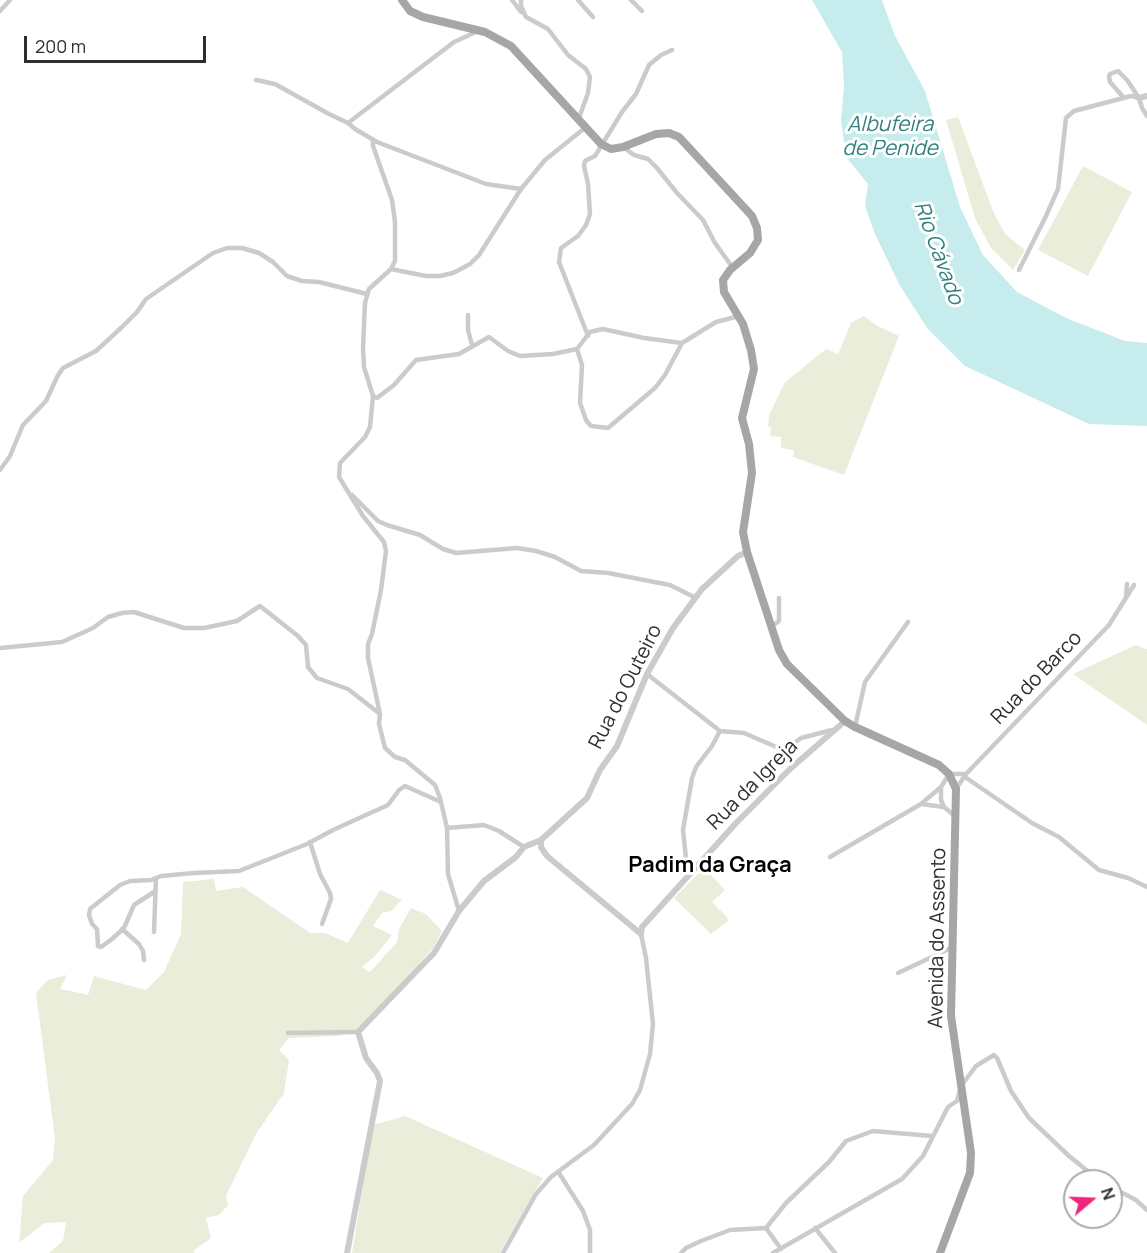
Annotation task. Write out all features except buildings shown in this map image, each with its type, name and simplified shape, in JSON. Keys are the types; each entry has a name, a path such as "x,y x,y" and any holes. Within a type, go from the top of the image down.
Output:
{"main road":[{"path":"402,0 410,11 423,17 479,31 511,46 601,144 611,148 623,147 656,134 669,133 679,137 752,216 757,228 758,240 750,253 723,280 724,292 739,316 748,337 754,369 742,418 749,444 752,473 743,532 747,552 779,650 787,664 845,721 939,765 949,774 956,789"},
{"name":"Avenida do Assento","path":"940,1253 969,1173 972,1153 951,1016 956,789"}],"street":[{"path":"0,11 10,0"},
{"path":"512,0 526,17 549,29 568,55 586,69 590,77 588,93 579,118"},
{"path":"521,0 526,17"},
{"path":"578,0 593,17"},
{"path":"631,0 642,11"},
{"path":"348,123 454,42 479,31"},
{"path":"588,336 559,262 561,248 578,236 590,214 585,161 595,156 636,94 649,65 661,55 672,50"},
{"path":"1124,98 1110,82 1110,74 1118,71 1121,73 1139,98 1147,116"},
{"path":"256,80 275,84 348,123 373,140 486,184 521,189"},
{"path":"1019,270 1047,216 1058,189 1066,118 1074,111 1131,96 1139,98 1147,96"},
{"path":"391,269 426,276 440,276 453,273 470,264 484,248 521,189 545,160 587,127"},
{"path":"373,140 373,146 393,200 395,261 391,269 369,289 365,303 363,348 366,374 373,396 370,427 340,463 339,477 363,516 384,542 386,551 381,590 368,644 368,658 381,714 379,724 385,748 394,757 405,760 435,785 447,828 448,874 459,911"},
{"path":"623,147 634,155 648,159 657,168 703,220 715,243 733,268"},
{"path":"0,470 10,456 23,425 46,401 63,368 96,351 123,327 146,298 213,253 227,248 259,253 273,262 287,276 368,294"},
{"path":"468,315 468,330 472,345"},
{"path":"577,350 582,365 580,403 586,420 591,426 608,428 655,388 665,375 682,343 716,322 739,316"},
{"path":"373,396 377,398 394,385 416,360 459,354 489,337 508,351 520,356 577,350 590,332 603,329 682,343"},
{"path":"348,491 378,520 420,535 443,549 456,553 517,548 536,551 555,557 581,571 608,573 670,585 696,598"},
{"name":"Rua do Outeiro","path":"358,1032 434,953 459,911 484,881 516,857 524,847 540,840 587,798 600,770 617,746 646,674 674,628 702,589 733,561 747,552"},
{"name":"Rua do Barco","path":"1126,599 1128,584"},
{"name":"Rua do Barco","path":"956,789 965,776 1110,625 1134,585"},
{"path":"771,627 779,621 779,598"},
{"path":"0,648 62,642 122,612 134,612 184,628 204,628 237,621 260,606 306,645 308,667 317,678 348,689 381,714"},
{"path":"855,727 865,682 908,622"},
{"path":"646,674 720,731 744,734 781,749 801,738 835,730"},
{"name":"Rua da Igreja","path":"641,934 642,927 691,871 790,769 845,721"},
{"path":"691,871 686,859 683,830 692,778 696,767 720,731"},
{"path":"830,857 921,804 941,787 949,774 965,776 1032,823 1059,837 1099,870 1128,878 1147,887"},
{"path":"154,892 134,905 122,929 101,947 98,946 97,929 92,924 90,909 120,885 130,881 183,874 238,871 310,842 388,805 399,790 405,786 441,802"},
{"path":"941,787 941,800 944,807"},
{"path":"921,804 944,807 957,818"},
{"path":"447,828 484,825 499,831 524,847"},
{"path":"503,1253 536,1194 551,1177 594,1145 632,1104 640,1090 650,1054 653,1024 641,934 547,856 541,847 540,840"},
{"path":"310,842 320,874 331,898 322,924"},
{"path":"154,932 156,878"},
{"path":"122,929 139,944 144,960"},
{"path":"898,973 953,948"},
{"path":"288,1033 358,1032 366,1058 380,1081 347,1253"},
{"path":"773,1253 902,1179 923,1156 948,1107 957,1101 961,1086 976,1065 989,1056 996,1056 1023,1111 1085,1169"},
{"path":"681,1253 693,1244 730,1230 766,1228 786,1203 829,1162 846,1141 873,1131 932,1136"},
{"path":"559,1173 583,1211 590,1230 591,1253"},
{"path":"1123,1193 1136,1200 1147,1210"},
{"path":"766,1228 781,1249"},
{"path":"815,1228 835,1253"}],"green space":[{"path":"958,117 993,211 1005,234 1025,250 1013,270 991,248 975,218 946,120"},
{"path":"1083,166 1132,192 1088,276 1038,250"},
{"path":"864,316 876,325 899,336 844,475 793,457 794,450 781,448 781,437 770,436 769,415 785,382 826,349 838,354 851,323"},
{"path":"1136,645 1147,649 1147,725 1073,674"},
{"path":"704,868 725,890 712,902 727,917 728,921 711,934 674,898"},
{"path":"214,879 216,891 243,887 310,933 325,933 348,943 380,890 402,900 391,911 382,913 373,926 392,935 375,956 362,967 370,972 397,942 399,929 411,908 426,914 442,931 433,948 358,1030 339,1036 289,1038 279,1050 289,1060 284,1093 256,1134 226,1196 228,1205 219,1215 206,1218 211,1238 193,1251 196,1253 49,1253 63,1241 66,1222 44,1223 19,1243 23,1196 53,1160 55,1139 36,993 48,980 67,975 60,989 88,995 94,976 146,990 164,972 181,934 183,882"},
{"path":"405,1116 543,1178 500,1253 352,1253 373,1125"}],"water":[{"name":"Albufeira de Penide","path":"812,0 882,0 895,36 925,91 960,207 983,255 1017,292 1066,318 1125,341 1147,343 1147,426 1089,424 965,366 927,328 899,284 875,234 865,206 868,184 846,157 841,120 844,87 842,52"}],"district":[{"name":"Padim da Graça","path":"710,866"}],"water label":[{"name":"Rio Cávado","path":"938,253"}]}
